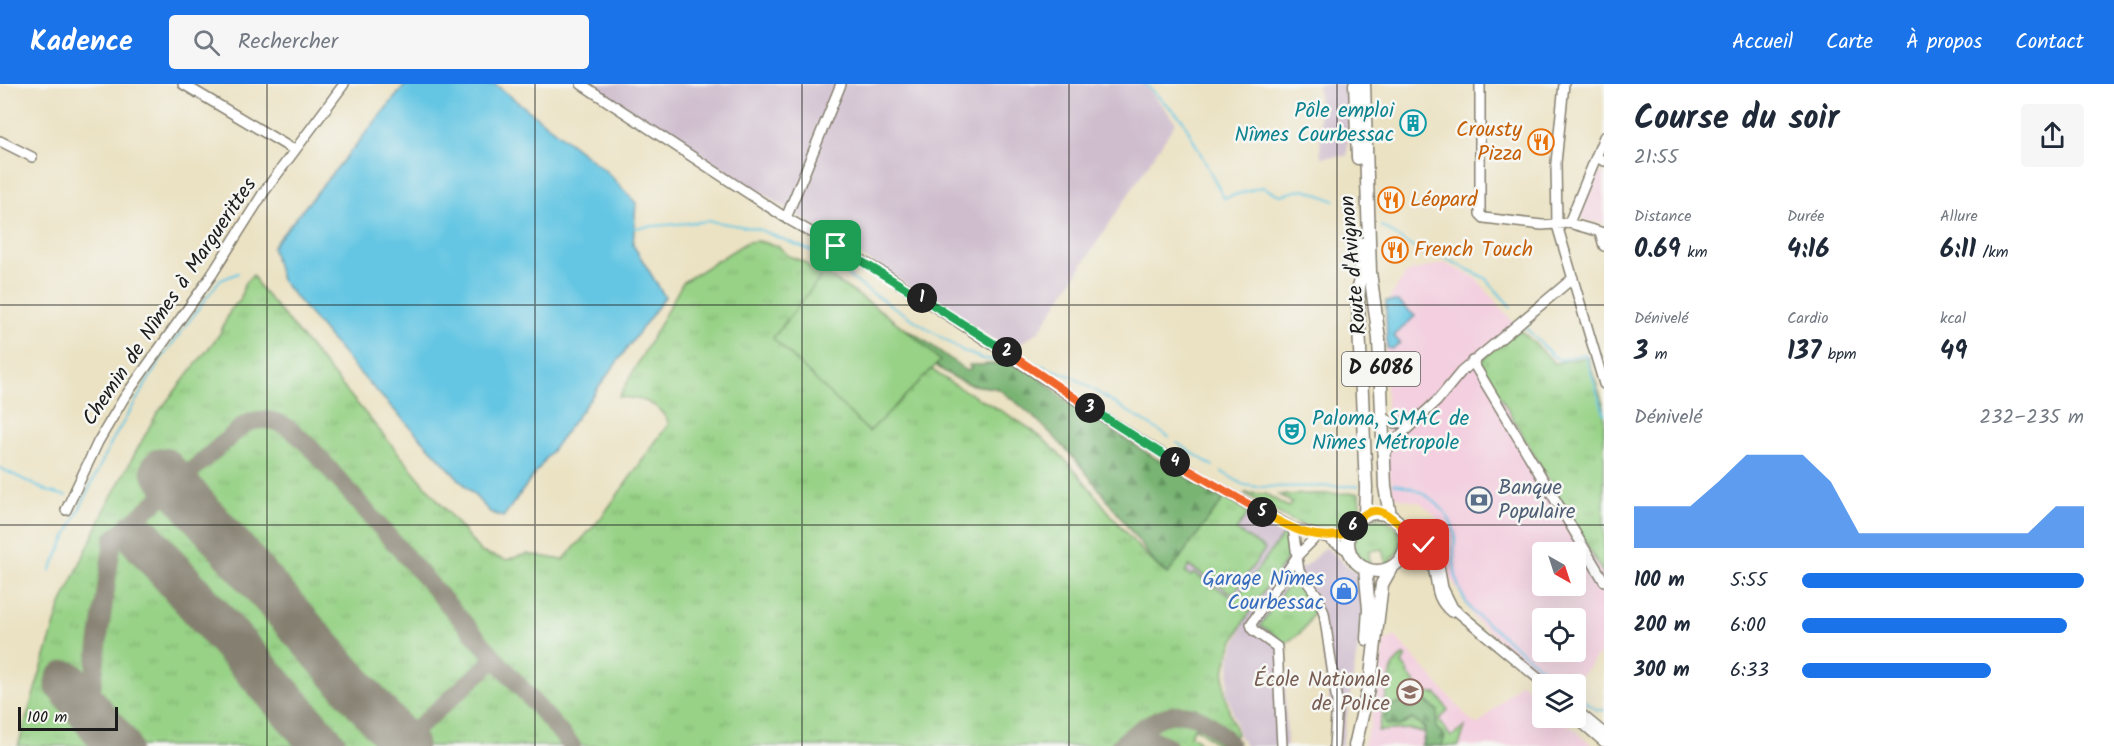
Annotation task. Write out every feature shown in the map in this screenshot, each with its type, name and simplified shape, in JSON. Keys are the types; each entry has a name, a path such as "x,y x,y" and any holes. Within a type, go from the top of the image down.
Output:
{"main road":[{"name":"Route d'Avignon","path":"1355,84 1362,243 1358,302 1366,488 1365,515"},
{"name":"Route d'Avignon","path":"1364,84 1370,272 1380,339 1385,487 1389,515"},
{"path":"1355,746 1371,676 1383,584 1391,568 1402,557 1407,544 1405,531 1389,515 1376,512 1365,515 1355,523 1349,533 1350,552 1356,562 1365,568 1374,571 1391,568"},
{"path":"1347,746 1365,658 1369,609 1365,568"}],"street":[{"path":"183,84 294,150"},
{"name":"Chemin de Nîmes à Marguerittes","path":"66,510 98,442 124,398 211,276 253,208 344,84"},
{"path":"580,84 786,218 885,274 1175,462 1293,528 1328,538 1350,552"},
{"path":"786,218 841,84"},
{"path":"1480,84 1480,214 1484,218 1557,225 1569,223 1602,232 1604,246"},
{"path":"1564,84 1556,163 1557,225 1604,384"},
{"path":"1569,223 1600,159 1604,137"},
{"path":"0,141 32,157"},
{"path":"1384,454 1472,362 1573,278"},
{"path":"1472,362 1604,581"},
{"path":"1384,418 1394,423 1416,422"},
{"path":"1293,528 1299,570 1317,595 1324,613 1337,702 1334,746"},
{"path":"1405,531 1428,547 1438,560 1443,588 1453,608 1533,674"},
{"path":"1328,538 1349,533"},
{"path":"1282,746 1277,647 1253,630 1251,624 1298,555 1317,536"},
{"path":"1402,557 1415,554 1430,561 1436,591 1444,606 1532,680"},
{"path":"1586,718 1604,733"},
{"path":"1586,726 1604,742"}],"shaded area":[{"path":"590,84 1144,84 1176,122 1039,331 1010,350"},
{"path":"1318,84 1351,84 1347,156 1321,157"},
{"path":"1598,172 1604,174 1604,223 1584,220 1581,213"},
{"path":"1444,263 1476,278 1517,327 1480,362 1585,542 1532,542 1532,596 1586,596 1586,544 1604,575 1604,648 1582,674 1539,674 1475,620 1450,577 1446,540 1434,514 1421,503 1393,496 1387,463 1385,305 1407,272"},
{"path":"1227,497 1285,535 1293,570 1304,567 1326,547 1358,575 1364,609 1342,746 1336,746 1316,603 1284,648 1287,746 1245,746 1239,735 1227,693 1231,655 1243,625 1168,574"},
{"name":"École Nationale de Police","path":"1395,636 1472,722 1479,724 1521,682 1532,692 1532,728 1573,728 1593,746 1363,746 1370,727 1384,642"}],"green space":[{"path":"758,241 778,246 789,256 804,262 925,365 1037,434 1072,467 1133,541 1167,574 1225,497 1249,513 1236,530 1265,549 1235,592 1230,592 1189,566 1185,573 1191,576 1194,573 1233,598 1237,597 1283,535 1287,536 1291,553 1250,611 1227,660 1224,675 1225,690 1237,734 1226,746 1219,746 1195,727 1190,735 1199,741 1196,743 1200,746 18,746 60,607 109,501 156,415 219,335 232,307 240,301 244,284 253,275 259,286 481,552 506,560 527,554 563,560 601,518 669,423 660,410 648,402 619,397 683,282 747,242"},
{"path":"824,273 899,325 940,361 869,432 773,338"},
{"path":"888,320 917,335 967,371 971,369 969,365 1011,363 1024,367 1071,404 1166,465 1225,497 1168,574 1158,567 1067,450 1025,409 997,389 974,385 947,373 926,357"},
{"path":"1517,327 1555,363 1588,357 1604,407 1604,575 1586,542 1480,362"},
{"path":"1244,493 1266,494 1288,507 1292,503 1279,495 1359,493 1360,508 1339,531 1326,531 1301,525"},
{"path":"1374,518 1384,519 1391,523 1400,536 1398,551 1394,558 1386,564 1382,549 1369,551 1370,565 1357,554 1355,547 1356,533 1366,522"},
{"path":"1294,575 1316,599 1305,627 1296,637 1282,644 1278,637 1260,626"},
{"path":"1402,656 1406,656 1402,664 1423,693 1437,694 1448,710 1439,720 1451,737 1465,727 1459,746 1442,746 1442,733 1436,728 1438,711 1424,699 1389,706 1403,725 1412,719 1420,724 1425,733 1410,729 1378,731 1393,665"},
{"path":"1419,694 1438,711 1436,728 1445,736 1442,746 1424,746 1425,728 1412,719 1399,726 1387,725 1384,719 1389,706 1410,701"}],"water":[{"path":"406,84 495,84 607,172 636,203 633,245 665,297 503,517 490,512 354,367 281,280 272,247"},
{"path":"1386,301 1398,301 1415,316 1394,336 1400,343 1392,349 1387,348"}],"waterway":[{"path":"1145,84 1183,120 1224,198 1262,187 1280,195 1305,189 1335,201"},
{"path":"632,228 710,221 758,229 819,254 870,292 963,351 983,359 1010,360"},
{"path":"1382,226 1421,253 1443,257 1485,278 1511,307"},
{"path":"50,571 112,441 161,359 219,281 238,273"},
{"path":"1523,325 1553,356 1561,360 1585,354 1604,414"},
{"path":"1034,363 1073,377 1169,437"},
{"path":"1177,443 1213,466"},
{"path":"0,468 47,491 66,496"},
{"path":"1222,472 1244,485 1257,487 1358,486"},
{"path":"1393,484 1423,493 1439,506 1455,534 1456,577 1460,591 1468,605 1473,612 1549,674"},
{"path":"1586,702 1597,710 1604,710"}],"taxiway":[{"path":"89,710 113,539 245,424 265,420 289,428 311,448 572,746"},
{"path":"128,524 142,539"},
{"path":"397,746 494,660"},
{"path":"1119,746 1148,724 1175,714 1189,715 1203,720 1216,729 1230,744"},
{"path":"1124,744 1150,738 1168,746"}],"runway":[{"path":"163,470 405,746"},
{"path":"142,539 324,746"},
{"path":"67,683 118,746"}],"place":[{"name":"Pôle emploi Nîmes Courbessac","path":"1413,123"},
{"name":"Crousty Pizza","path":"1541,142"},
{"name":"Léopard","path":"1391,200"},
{"name":"French Touch","path":"1395,250"},
{"name":"Paloma, SMAC de Nîmes Métropole","path":"1292,431"},
{"name":"Banque Populaire","path":"1479,500"},
{"name":"Garage Nîmes Courbessac","path":"1344,591"},
{"name":"École Nationale de Police","path":"1410,692"}],"route":[{"path":"836,246 885,274 1211,484 1286,525 1328,538 1349,533 1359,518 1369,513 1382,512 1396,519 1405,531 1424,545"}]}
